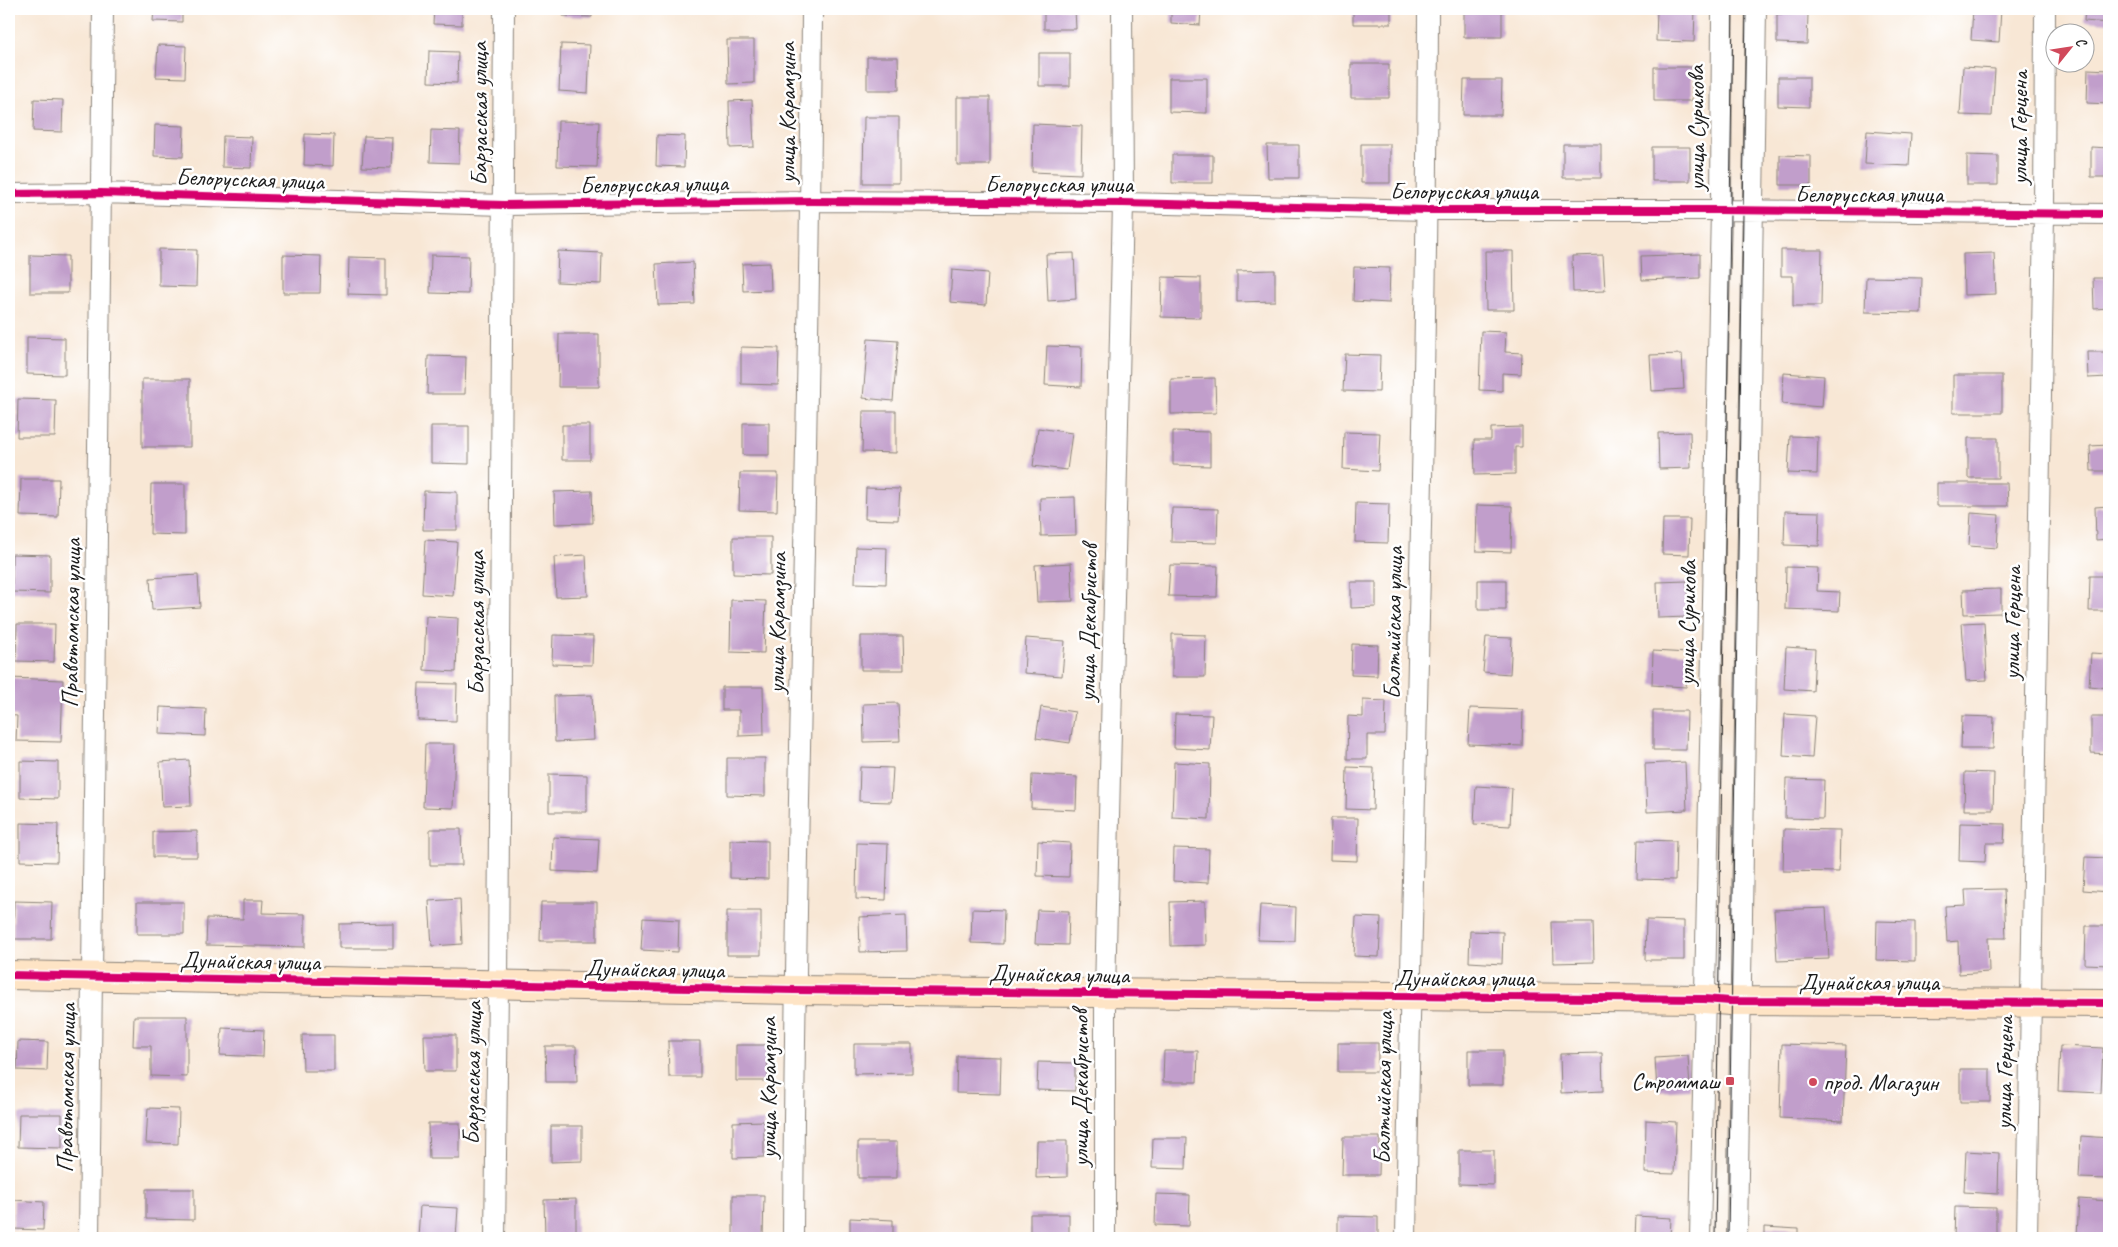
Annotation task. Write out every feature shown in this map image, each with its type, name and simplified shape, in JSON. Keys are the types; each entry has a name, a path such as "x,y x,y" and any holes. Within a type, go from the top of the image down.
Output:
{"street":[{"name":"Правотомская улица","path":"89,1238 103,9"},
{"name":"Барзасская улица","path":"495,1238 504,9"},
{"name":"улица Карамзина","path":"793,1238 794,990 811,201 812,9"},
{"name":"улица Декабристов","path":"1104,1238 1104,993 1123,203 1122,9"},
{"name":"Балтийская улица","path":"1406,1238 1409,997 1428,210 1428,9"},
{"name":"улица Сурикова","path":"1700,1238 1721,210 1722,9"},
{"path":"1737,1238 1756,9"},
{"name":"улица Герцена","path":"2027,1238 2044,214 2045,9"},
{"name":"Белорусская улица","path":"9,194 101,193 504,205 811,201 1123,203 1428,210 1721,210 2109,214"},
{"name":"Дунайская улица","path":"9,975 498,986 794,990 1704,999 1740,1001 2109,1003"}],"building":[{"path":"154,9 182,9 182,22 153,21"},
{"path":"434,9 462,9 462,25 433,24"},
{"path":"564,9 592,9 592,17 563,16"},
{"path":"1044,9 1075,9 1076,29 1044,29"},
{"path":"1171,9 1201,9 1200,25 1171,23"},
{"path":"1353,9 1391,9 1391,24 1353,24"},
{"path":"1464,9 1502,9 1502,37 1464,37"},
{"path":"1657,9 1695,9 1694,42 1656,41"},
{"path":"1973,9 2001,9 1999,42 1971,40"},
{"path":"2085,9 2109,9 2109,23 2084,21"},
{"path":"1777,14 1808,14 1807,44 1777,43"},
{"path":"727,40 754,40 754,83 728,84"},
{"path":"561,44 590,45 588,93 559,91"},
{"path":"158,45 186,46 185,78 156,77"},
{"path":"429,51 458,52 457,83 428,82"},
{"path":"1039,53 1070,53 1070,86 1039,86"},
{"path":"867,57 898,57 899,90 867,90"},
{"path":"1351,64 1389,64 1389,98 1351,98"},
{"path":"1654,67 1692,67 1692,101 1654,101"},
{"path":"1963,67 1995,69 1992,116 1960,115"},
{"path":"2096,69 2109,70 2109,104 2087,103 2088,72 2096,72"},
{"path":"1778,77 1809,77 1809,107 1778,106"},
{"path":"1169,78 1207,78 1207,113 1169,112"},
{"path":"1464,80 1502,80 1501,115 1463,115"},
{"path":"957,97 990,97 990,165 957,165"},
{"path":"34,99 63,100 62,132 33,131"},
{"path":"752,100 754,147 730,148 729,101"},
{"path":"864,117 899,117 899,183 863,183"},
{"path":"558,121 599,122 597,167 557,166"},
{"path":"1033,124 1082,126 1081,174 1032,172"},
{"path":"155,125 184,126 183,157 154,156"},
{"path":"431,130 460,131 459,163 430,162"},
{"path":"1867,131 1911,134 1909,166 1865,164"},
{"path":"305,134 334,135 333,166 304,165"},
{"path":"657,135 685,136 684,167 656,166"},
{"path":"223,136 252,137 251,168 222,167"},
{"path":"364,136 392,137 391,168 362,167"},
{"path":"1361,144 1390,144 1390,183 1361,183"},
{"path":"1563,144 1601,144 1601,178 1563,178"},
{"path":"1267,145 1299,145 1299,178 1268,178"},
{"path":"1652,147 1690,147 1690,181 1652,181"},
{"path":"2091,147 2109,148 2109,177 2091,177"},
{"path":"1172,155 1213,155 1213,183 1172,183"},
{"path":"1780,155 1811,156 1811,185 1780,185"},
{"path":"1967,155 1998,156 1998,185 1967,185"},
{"path":"159,249 197,250 196,287 159,286"},
{"path":"1781,250 1822,250 1821,306 1793,306 1793,276 1781,276"},
{"path":"558,251 602,253 601,284 557,282"},
{"path":"1485,251 1513,251 1514,310 1486,310"},
{"path":"1074,253 1076,299 1048,301 1046,254"},
{"path":"1994,253 1996,294 1964,295 1963,254"},
{"path":"1700,254 1700,278 1642,280 1641,256"},
{"path":"30,255 68,256 68,293 30,293"},
{"path":"283,255 321,256 320,293 283,293"},
{"path":"431,255 469,256 468,294 430,293"},
{"path":"1603,255 1605,291 1573,292 1572,256"},
{"path":"349,257 386,258 386,295 348,294"},
{"path":"693,262 695,304 658,305 656,264"},
{"path":"770,263 771,290 743,291 742,264"},
{"path":"1354,267 1390,268 1389,303 1353,301"},
{"path":"952,270 988,273 986,305 950,302"},
{"path":"1275,270 1275,301 1237,302 1237,271"},
{"path":"1162,277 1201,278 1201,318 1161,317"},
{"path":"1866,277 1922,278 1921,313 1865,312"},
{"path":"2093,278 2109,278 2109,308 2094,309"},
{"path":"1481,331 1506,332 1505,352 1522,353 1521,374 1502,373 1502,391 1479,390"},
{"path":"559,334 599,334 599,387 558,387"},
{"path":"27,337 65,338 65,375 27,374"},
{"path":"868,339 898,341 893,401 863,398"},
{"path":"1047,346 1082,347 1081,387 1045,385"},
{"path":"741,347 779,348 778,385 741,384"},
{"path":"2087,352 2109,352 2109,377 2088,378"},
{"path":"1345,354 1380,355 1379,392 1343,391"},
{"path":"1682,354 1684,389 1652,391 1650,355"},
{"path":"428,356 466,357 465,394 427,394"},
{"path":"1784,373 1824,376 1822,407 1782,404"},
{"path":"1953,375 2002,375 2002,413 1953,413"},
{"path":"1215,378 1216,413 1171,414 1171,379"},
{"path":"142,379 190,379 190,447 142,447"},
{"path":"18,399 56,400 55,437 17,437"},
{"path":"863,411 896,411 896,453 862,452"},
{"path":"743,423 769,423 769,455 743,455"},
{"path":"562,425 590,425 590,460 562,460"},
{"path":"431,426 469,426 469,464 431,463"},
{"path":"1522,427 1522,447 1515,447 1515,474 1475,475 1474,440 1491,440 1491,428"},
{"path":"1038,428 1072,433 1067,470 1033,466"},
{"path":"1173,431 1210,432 1210,466 1173,465"},
{"path":"1344,432 1380,433 1378,471 1343,469"},
{"path":"1690,432 1691,468 1659,469 1658,433"},
{"path":"1790,436 1818,437 1817,474 1788,473"},
{"path":"1968,438 1998,438 1998,478 1968,478"},
{"path":"2109,445 2109,471 2091,471 2090,446"},
{"path":"740,473 778,473 777,511 739,510"},
{"path":"21,479 59,479 58,517 20,516"},
{"path":"1937,483 2007,483 2008,506 1937,506"},
{"path":"151,484 185,484 185,535 150,534"},
{"path":"866,488 900,489 898,520 865,519"},
{"path":"424,491 457,492 457,530 423,530"},
{"path":"592,491 593,523 555,524 554,492"},
{"path":"1075,497 1076,535 1041,536 1040,498"},
{"path":"1356,503 1389,504 1388,543 1355,542"},
{"path":"1477,505 1512,506 1511,552 1476,551"},
{"path":"2109,506 2109,539 2096,540 2095,507"},
{"path":"1172,508 1218,509 1217,543 1171,542"},
{"path":"1785,511 1820,512 1819,546 1784,545"},
{"path":"1971,513 1999,515 1997,548 1969,546"},
{"path":"1663,519 1690,519 1689,555 1662,554"},
{"path":"733,537 771,537 771,575 733,574"},
{"path":"425,540 457,542 453,596 422,594"},
{"path":"856,547 887,548 886,584 855,583"},
{"path":"12,554 50,555 50,593 12,592"},
{"path":"586,555 588,596 556,597 554,557"},
{"path":"1071,563 1073,601 1037,602 1035,565"},
{"path":"1170,565 1218,566 1217,597 1168,596"},
{"path":"1786,567 1818,568 1817,591 1840,592 1839,611 1785,609"},
{"path":"198,575 200,607 152,610 150,578"},
{"path":"2090,576 2109,576 2109,611 2089,611"},
{"path":"1478,580 1506,580 1506,610 1478,610"},
{"path":"1687,581 1688,617 1658,618 1657,582"},
{"path":"1351,582 1376,582 1376,607 1351,608"},
{"path":"2001,589 2001,613 1964,614 1963,590"},
{"path":"731,600 766,601 764,653 730,652"},
{"path":"426,616 458,618 456,672 424,670"},
{"path":"1984,622 1987,680 1966,681 1962,623"},
{"path":"17,624 55,624 54,662 16,661"},
{"path":"1172,634 1206,635 1205,677 1172,677"},
{"path":"553,635 593,636 592,665 552,664"},
{"path":"861,636 903,636 904,670 861,670"},
{"path":"1486,637 1512,638 1510,674 1483,672"},
{"path":"1026,638 1065,641 1062,676 1024,673"},
{"path":"1352,644 1378,645 1377,676 1351,675"},
{"path":"1786,647 1815,649 1813,691 1784,689"},
{"path":"1653,651 1688,653 1686,687 1652,685"},
{"path":"2091,653 2109,654 2109,688 2089,686"},
{"path":"9,678 63,680 61,742 16,741 17,716 9,715"},
{"path":"419,683 457,684 456,721 418,720"},
{"path":"722,687 763,687 764,735 739,736 739,710 722,710"},
{"path":"592,695 594,740 555,742 554,696"},
{"path":"1363,700 1386,701 1385,735 1367,735 1367,759 1347,759 1348,716 1363,717"},
{"path":"898,703 900,741 864,742 863,704"},
{"path":"160,707 206,709 205,736 159,734"},
{"path":"1041,707 1075,712 1070,743 1036,738"},
{"path":"1470,708 1523,710 1522,746 1468,744"},
{"path":"1653,711 1687,711 1686,750 1653,750"},
{"path":"1175,714 1212,715 1210,750 1174,748"},
{"path":"1785,714 1815,716 1812,758 1783,756"},
{"path":"1962,716 1994,717 1993,749 1961,749"},
{"path":"2091,717 2109,717 2109,754 2091,753"},
{"path":"425,744 455,744 453,808 423,807"},
{"path":"727,758 765,758 765,796 727,795"},
{"path":"189,760 191,806 162,807 160,762"},
{"path":"20,761 58,762 58,799 20,798"},
{"path":"1174,762 1210,764 1209,819 1172,817"},
{"path":"1685,762 1687,810 1647,812 1645,764"},
{"path":"860,767 893,768 891,802 859,801"},
{"path":"1347,767 1374,768 1373,810 1346,809"},
{"path":"1965,772 1994,773 1993,810 1964,810"},
{"path":"549,774 587,775 587,812 549,812"},
{"path":"1032,775 1077,777 1076,810 1031,808"},
{"path":"1786,779 1824,780 1823,819 1785,818"},
{"path":"1476,786 1512,788 1510,826 1474,824"},
{"path":"1331,818 1358,818 1357,861 1330,860"},
{"path":"20,823 58,824 57,862 20,861"},
{"path":"1960,823 2005,824 2004,843 1986,843 1985,862 1959,861"},
{"path":"430,829 461,829 462,865 430,865"},
{"path":"1784,829 1840,830 1839,872 1783,871"},
{"path":"197,831 197,857 153,857 153,832"},
{"path":"553,837 599,839 597,873 552,871"},
{"path":"730,840 768,841 768,879 730,878"},
{"path":"1638,840 1676,841 1675,880 1637,879"},
{"path":"1038,841 1070,843 1069,877 1037,876"},
{"path":"857,843 888,844 886,900 856,899"},
{"path":"1174,848 1209,849 1208,883 1173,881"},
{"path":"2085,857 2109,858 2109,892 2083,890"},
{"path":"2004,889 2006,938 1988,938 1989,972 1959,974 1958,941 1947,942 1945,906 1966,905 1965,890"},
{"path":"460,899 462,944 432,946 429,901"},
{"path":"243,900 263,900 262,913 305,914 305,947 206,945 207,918 243,919"},
{"path":"14,901 52,902 51,939 13,939"},
{"path":"1205,901 1206,945 1171,946 1170,902"},
{"path":"137,902 184,902 184,934 137,934"},
{"path":"541,902 597,902 597,941 540,941"},
{"path":"1260,905 1296,907 1295,941 1258,940"},
{"path":"1826,908 1829,959 1777,961 1774,910"},
{"path":"972,909 1004,910 1003,944 971,943"},
{"path":"1037,910 1069,911 1068,945 1035,944"},
{"path":"727,911 761,911 761,955 727,955"},
{"path":"906,915 907,951 860,952 859,917"},
{"path":"1356,917 1381,918 1379,957 1354,956"},
{"path":"643,918 679,920 678,952 641,950"},
{"path":"1646,920 1684,921 1684,960 1645,960"},
{"path":"1877,921 1915,922 1915,961 1876,960"},
{"path":"1552,922 1593,922 1594,962 1553,963"},
{"path":"393,923 393,948 339,948 339,924"},
{"path":"2086,926 2109,926 2109,965 2085,964"},
{"path":"1470,931 1503,932 1502,964 1469,962"},
{"path":"134,1016 187,1016 187,1077 151,1076 151,1046 133,1046"},
{"path":"222,1028 264,1030 263,1057 220,1055"},
{"path":"302,1035 334,1035 334,1071 303,1071"},
{"path":"424,1035 456,1035 456,1071 425,1071"},
{"path":"18,1041 48,1042 47,1071 17,1070"},
{"path":"668,1041 700,1041 700,1077 669,1077"},
{"path":"1338,1043 1378,1043 1378,1072 1338,1072"},
{"path":"854,1044 912,1044 912,1073 854,1074"},
{"name":"прод. Магазин","path":"1782,1044 1846,1046 1843,1121 1780,1118"},
{"path":"736,1045 767,1045 768,1081 736,1081"},
{"path":"545,1046 576,1046 577,1082 546,1082"},
{"path":"2060,1046 2103,1048 2101,1093 2058,1091"},
{"path":"1468,1050 1503,1050 1503,1085 1468,1085"},
{"path":"1164,1051 1198,1051 1197,1082 1163,1082"},
{"path":"1602,1053 1603,1091 1561,1093 1560,1054"},
{"path":"957,1056 1001,1057 1000,1094 956,1093"},
{"path":"1688,1056 1690,1089 1657,1091 1655,1058"},
{"path":"1038,1062 1075,1063 1075,1091 1037,1090"},
{"path":"1960,1069 1990,1069 1990,1102 1960,1102"},
{"path":"148,1108 179,1109 178,1144 146,1143"},
{"path":"19,1114 62,1114 62,1148 18,1147"},
{"path":"1646,1120 1676,1122 1674,1174 1645,1173"},
{"path":"764,1121 764,1157 733,1158 733,1122"},
{"path":"428,1123 460,1123 460,1159 429,1159"},
{"path":"551,1126 582,1126 582,1161 551,1162"},
{"path":"2081,1136 2109,1138 2109,1179 2079,1178"},
{"path":"1343,1137 1380,1137 1379,1175 1342,1175"},
{"path":"1153,1138 1187,1138 1186,1169 1152,1168"},
{"path":"1037,1141 1067,1141 1067,1177 1036,1178"},
{"path":"858,1142 897,1142 897,1178 858,1178"},
{"path":"1459,1150 1494,1150 1494,1185 1459,1184"},
{"path":"1966,1151 1999,1153 1998,1194 1964,1192"},
{"path":"146,1189 194,1189 194,1220 146,1219"},
{"path":"1156,1194 1190,1195 1189,1226 1155,1225"},
{"path":"733,1195 764,1195 763,1238 733,1238"},
{"path":"576,1199 576,1236 545,1236 544,1200"},
{"path":"2079,1199 2109,1201 2109,1237 2077,1236"},
{"path":"14,1200 44,1202 43,1230 13,1229"},
{"path":"420,1206 458,1208 456,1238 418,1238"},
{"path":"1955,1207 1996,1208 1996,1238 1954,1238"},
{"path":"1030,1214 1069,1214 1069,1238 1030,1238"},
{"path":"1338,1216 1378,1217 1378,1238 1338,1238"},
{"path":"1636,1216 1671,1218 1670,1238 1635,1238"},
{"path":"850,1218 893,1220 893,1238 850,1238"},
{"path":"1765,1227 1798,1229 1798,1238 1765,1238"}],"tram line":[{"path":"1715,1238 1733,9"},
{"path":"1728,1238 1746,9"}],"cycle path":[{"path":"9,194 101,193 504,205 811,201 1123,203 1428,210 1721,210 2109,214"},
{"path":"9,975 794,990 1704,999 1730,1001 2109,1003"}],"place":[{"name":"Строммаш","path":"1730,1081"},
{"name":"прод. Магазин","path":"1813,1082"}]}
